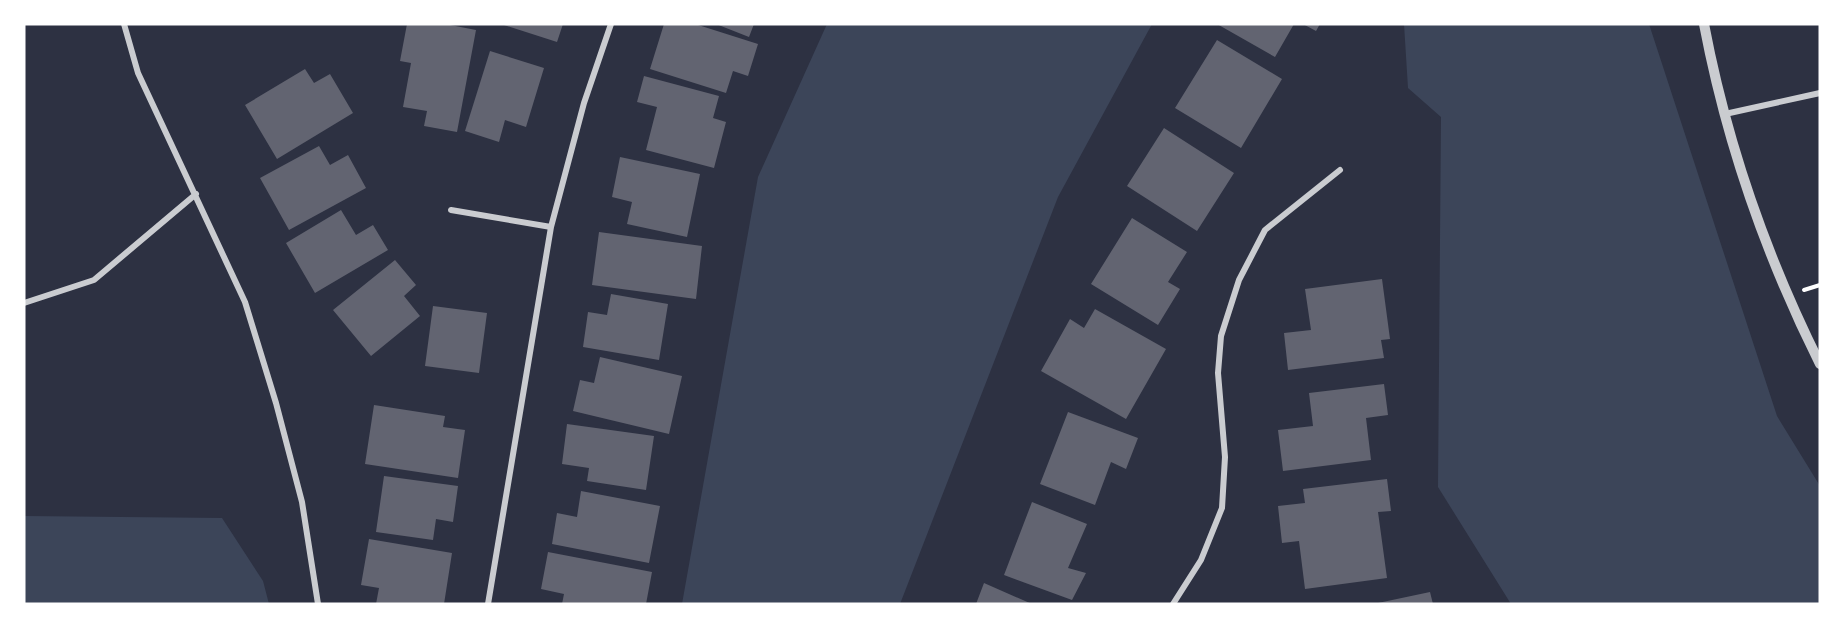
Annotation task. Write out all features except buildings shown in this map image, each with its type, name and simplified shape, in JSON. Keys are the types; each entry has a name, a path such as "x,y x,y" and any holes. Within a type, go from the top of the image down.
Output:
{"street":[{"path":"124,24 138,73 245,302 276,403 302,502 318,604"},
{"path":"488,604 551,227 584,103 611,24"},
{"path":"1704,24 1725,114 1753,213 1786,296 1820,364"},
{"path":"1725,114 1820,93"},
{"path":"1173,604 1201,560 1222,508 1225,457 1218,373 1221,336 1239,280 1265,230 1340,170"},
{"path":"24,303 94,280 196,194"},
{"path":"451,210 551,227"}],"shaded area":[{"path":"827,24 1152,24 1058,197 900,604 682,604 758,177"},
{"path":"1404,24 1649,24 1777,416 1820,486 1820,604 1511,604 1438,487 1441,117 1408,88"},
{"path":"24,516 222,518 263,581 269,604 24,604"}]}
